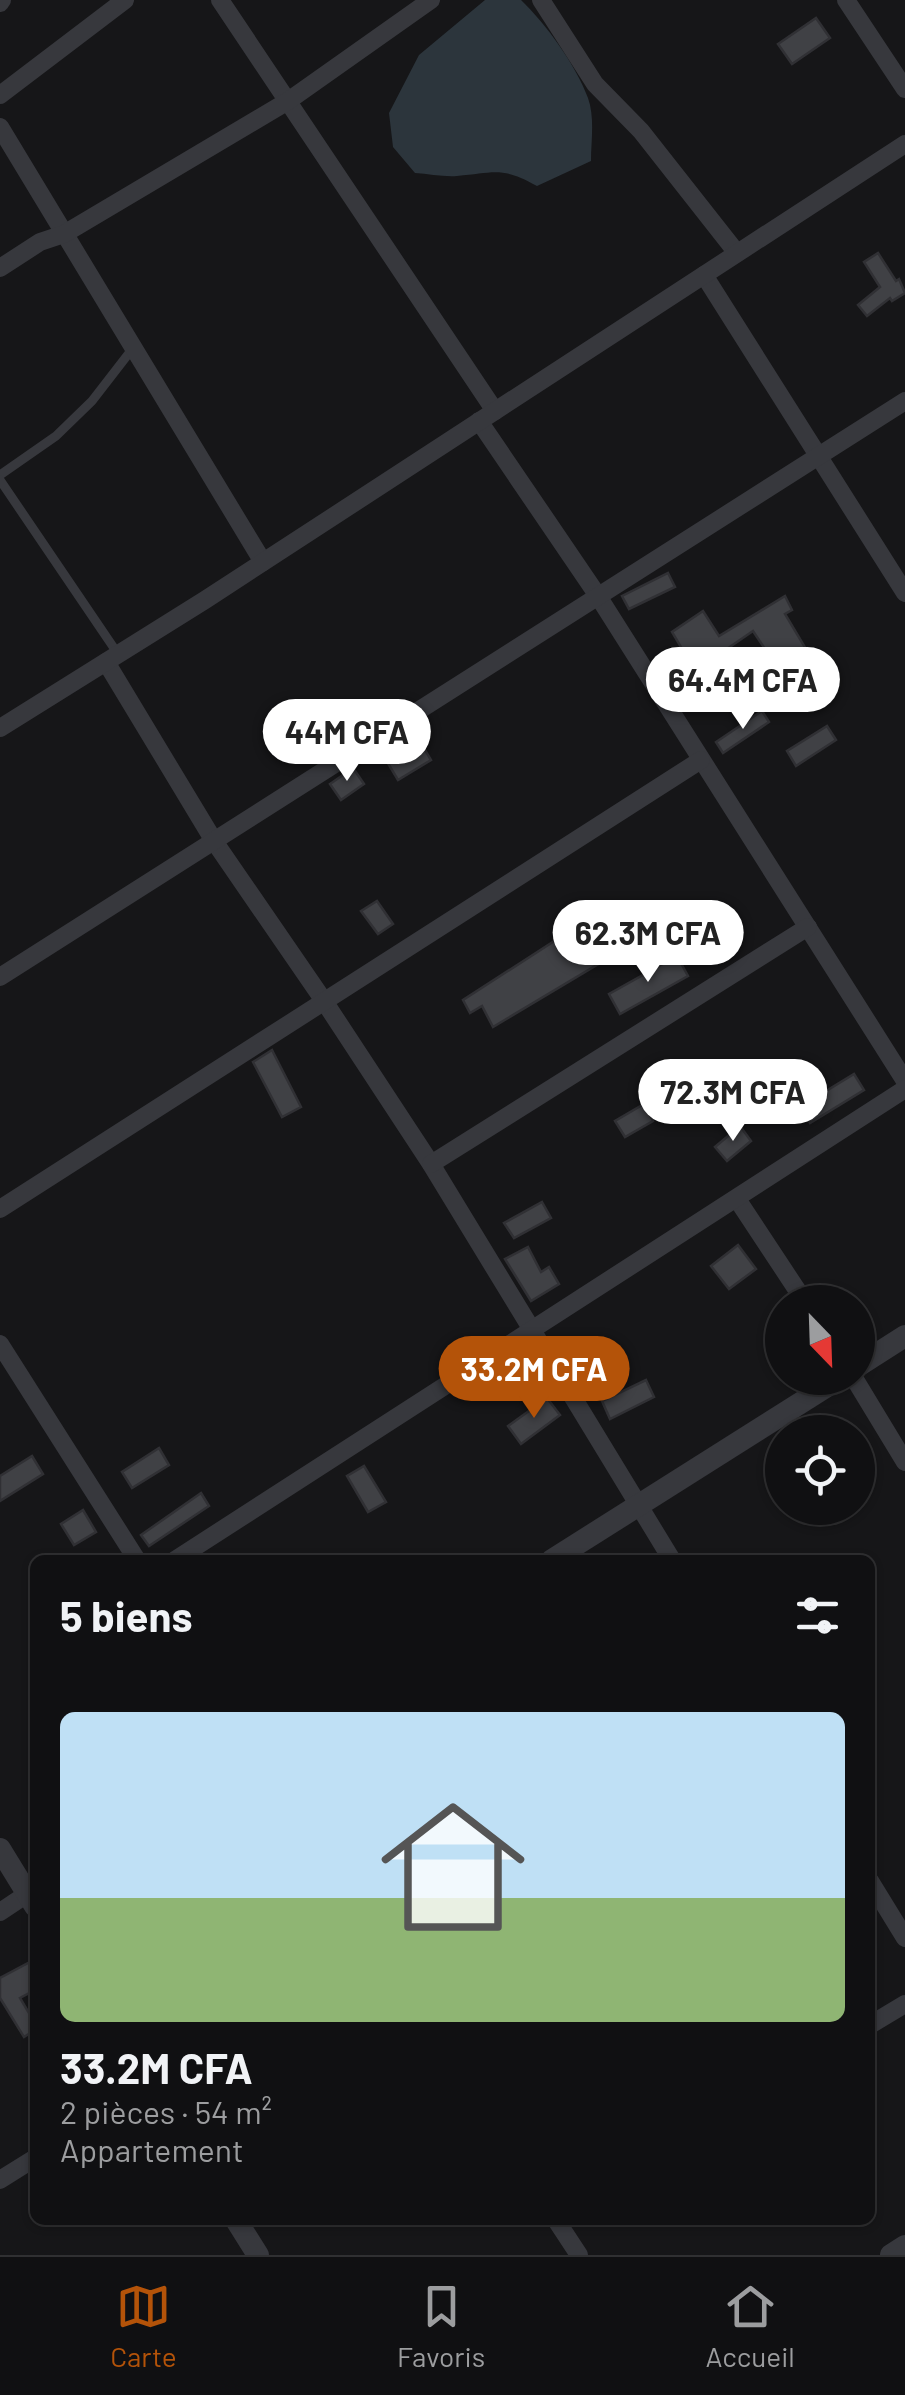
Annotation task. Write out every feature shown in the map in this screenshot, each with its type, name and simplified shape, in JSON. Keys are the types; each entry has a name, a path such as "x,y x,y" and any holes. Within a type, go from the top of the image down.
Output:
{"street":[{"path":"0,95 125,0"},
{"path":"220,0 288,101 905,1080"},
{"path":"0,268 288,101 431,0"},
{"path":"541,0 595,84 641,131 737,254"},
{"path":"846,0 905,89"},
{"path":"0,127 263,562"},
{"path":"0,728 263,562 905,144"},
{"path":"704,275 905,593"},
{"path":"0,977 905,401"},
{"path":"112,658 214,841 430,1164 669,1555"},
{"path":"0,1208 702,760"},
{"path":"430,1164 808,927"},
{"path":"183,1555 905,1090"},
{"path":"737,1199 794,1285"},
{"path":"875,1355 905,1336"},
{"path":"0,1344 134,1555"},
{"path":"560,1555 813,1395"},
{"path":"864,1395 905,1462"},
{"path":"0,1849 30,1893"},
{"path":"875,1889 905,1938"},
{"path":"0,1912 30,1897"},
{"path":"875,2023 905,2004"},
{"path":"0,2180 30,2161"},
{"path":"239,2225 258,2255"},
{"path":"560,2225 579,2255"},
{"path":"891,2255 905,2246"}],"lane":[{"path":"112,658 0,478 80,413 134,348"}],"shaded area":[{"path":"485,0 521,0 568,59 590,106 591,161 537,186 506,173 415,173 393,147 389,113 419,55"}],"building":[{"path":"816,18 830,38 792,64 778,44"},
{"path":"878,253 905,293 892,301 890,298 867,316 858,305 880,287 864,262"},
{"path":"668,573 675,587 629,609 622,596"},
{"path":"785,596 792,610 785,614 809,654 786,668 795,680 774,694 762,677 777,667 753,631 695,671 672,632 703,611 719,636"},
{"path":"762,711 769,722 723,753 716,742"},
{"path":"827,726 836,740 796,766 787,751"},
{"path":"419,740 431,760 398,780 386,760"},
{"path":"353,768 364,784 341,800 330,784"},
{"path":"377,901 393,924 378,934 361,911"},
{"path":"651,908 662,926 493,1027 482,1006 470,1013 463,1000 596,914 608,933"},
{"path":"677,956 688,976 620,1014 609,994"},
{"path":"272,1050 301,1107 282,1117 253,1062"},
{"path":"854,1074 864,1090 810,1123 800,1107"},
{"path":"644,1104 653,1121 625,1137 615,1121"},
{"path":"740,1126 751,1141 727,1161 715,1147"},
{"path":"542,1202 551,1218 514,1238 504,1223"},
{"path":"738,1245 756,1269 729,1289 711,1266"},
{"path":"528,1247 541,1272 549,1267 559,1284 531,1301 505,1259"},
{"path":"646,1380 654,1397 610,1419 602,1401"},
{"path":"547,1398 560,1415 521,1444 508,1426"},
{"path":"159,1448 169,1465 132,1488 122,1472"},
{"path":"32,1456 43,1474 0,1501 0,1476"},
{"path":"364,1466 386,1502 368,1512 347,1476"},
{"path":"201,1493 209,1506 149,1546 141,1535"},
{"path":"83,1510 96,1532 74,1545 61,1524"},
{"path":"30,1962 30,1993 20,1998 30,2015 30,2033 24,2037 0,1998 0,1978"}]}
